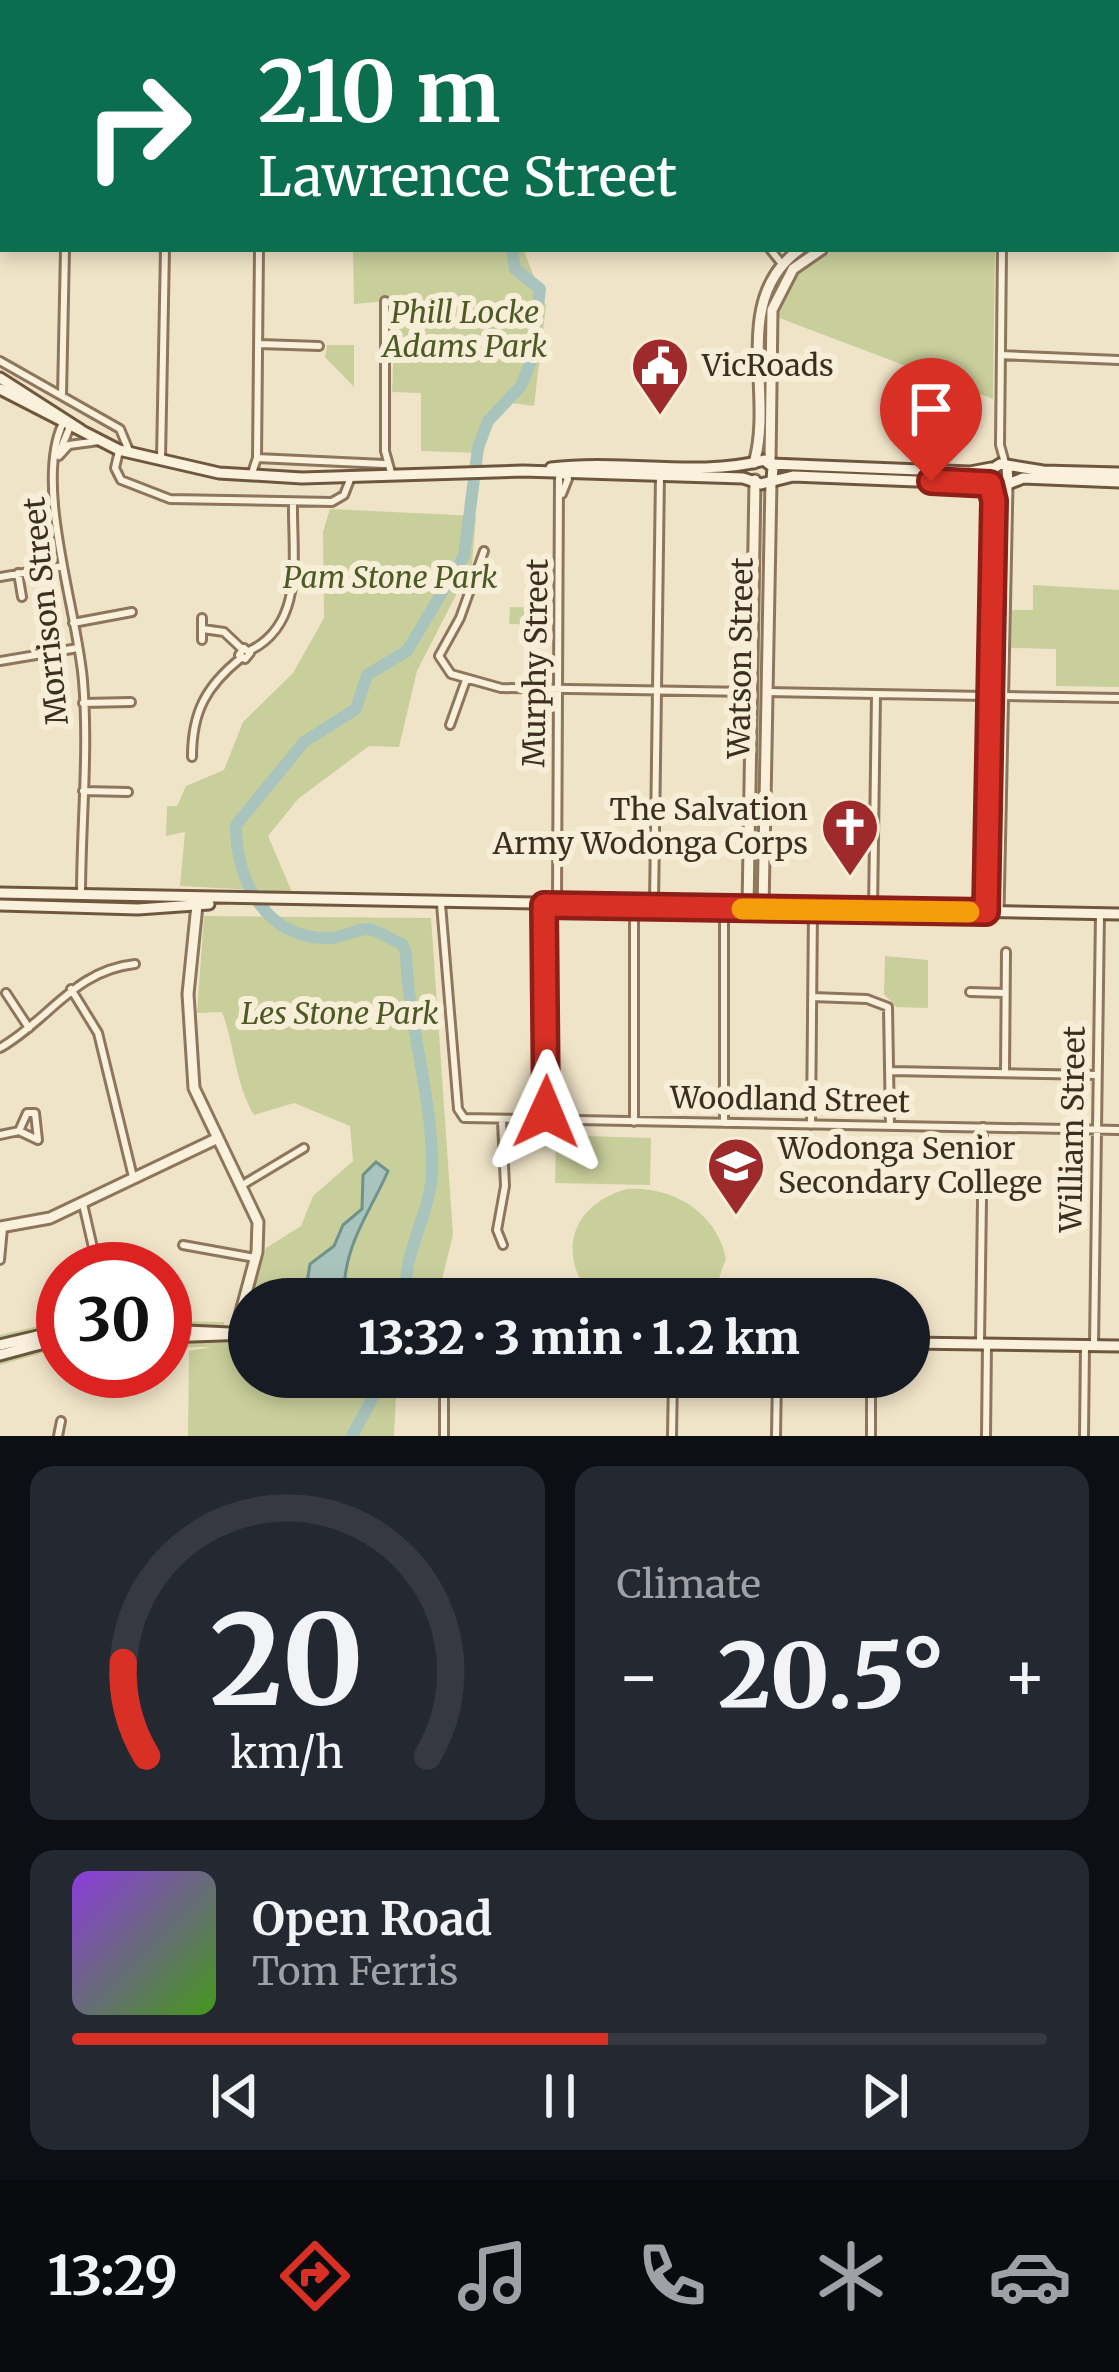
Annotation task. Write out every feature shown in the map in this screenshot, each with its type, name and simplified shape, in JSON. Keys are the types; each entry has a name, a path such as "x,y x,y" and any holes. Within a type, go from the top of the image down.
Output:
{"main road":[{"path":"753,465 765,319 787,260"},
{"path":"763,369 771,463"},
{"path":"0,378 67,425"},
{"path":"0,389 124,452 161,463 257,477 771,463 965,472 1006,466 1119,472"},
{"name":"Watson Street","path":"761,529 771,463"},
{"path":"633,464 637,476"},
{"name":"Watson Street","path":"748,909 758,716 765,692 759,670 761,529 753,465"},
{"path":"996,696 990,670 1006,466"},
{"path":"991,467 998,540"},
{"path":"586,469 637,476 754,480 797,476 990,485 1008,485 1021,478 1119,482"},
{"path":"992,912 996,696 1003,670 997,579"},
{"name":"Watson Street","path":"759,670 752,692 758,716 763,909"},
{"path":"990,670 1003,670"},
{"path":"752,692 765,692"},
{"path":"748,878 763,879"},
{"path":"0,893 192,906 232,900 1119,914"},
{"path":"0,905 81,901"},
{"path":"192,906 192,1068 197,1101 244,1184 258,1222 250,1278"},
{"path":"2,1227 83,1204 216,1139"},
{"path":"192,1334 228,1334"},
{"path":"0,1345 36,1339"},
{"path":"0,1355 36,1343"},
{"path":"930,1343 1119,1346"}],"street":[{"path":"62,396 65,252"},
{"path":"161,463 165,252"},
{"path":"257,477 260,252"},
{"path":"1003,252 1000,445 1006,466"},
{"path":"390,473 385,451 385,305 396,310"},
{"path":"259,344 319,346"},
{"path":"1001,355 1119,360"},
{"path":"0,361 120,429 124,452 117,476 156,496 335,501 351,477"},
{"name":"Morrison Street","path":"57,466 67,425"},
{"name":"Morrison Street","path":"67,425 54,447 63,566 83,703 81,901"},
{"name":"Morrison Street","path":"59,456 69,445 95,439"},
{"path":"991,467 1000,445"},
{"path":"374,460 385,451"},
{"path":"257,458 374,460 390,473"},
{"name":"Murphy Street","path":"557,906 563,470"},
{"path":"653,908 660,476"},
{"path":"192,757 203,697 244,653 272,635 290,604 293,502"},
{"path":"484,551 460,618 442,649 442,666 466,680 501,688 752,692"},
{"path":"0,577 63,566"},
{"path":"18,574 22,597"},
{"path":"73,623 132,612"},
{"path":"202,618 202,640"},
{"path":"202,629 224,632 244,653"},
{"path":"0,662 78,648"},
{"path":"450,725 466,680"},
{"path":"765,692 1119,698"},
{"path":"873,911 876,695"},
{"path":"83,703 131,702"},
{"path":"83,791 128,792"},
{"name":"Woodland Street","path":"441,904 460,1116 502,1121 1119,1130"},
{"path":"544,905 546,1120"},
{"path":"634,908 634,1122"},
{"path":"724,908 724,1123"},
{"path":"811,1125 813,910"},
{"name":"William Street","path":"1084,1436 1100,914"},
{"path":"1005,1073 1006,952"},
{"path":"0,1048 100,970 135,964"},
{"path":"71,989 98,1033 114,1116 134,1179"},
{"path":"970,992 1005,993"},
{"path":"6,993 29,1028"},
{"path":"812,997 876,1000 888,1007 890,1126"},
{"path":"891,1071 1098,1075"},
{"path":"0,1135 20,1131 32,1140 40,1138 35,1113 26,1113 20,1131"},
{"path":"502,1121 505,1186 497,1230 503,1245"},
{"path":"983,1127 986,1436"},
{"path":"244,1184 304,1148"},
{"path":"83,1204 92,1242"},
{"path":"0,1260 2,1227"},
{"path":"192,1247 255,1258"},
{"path":"444,1398 444,1436"},
{"path":"672,1436 673,1398"},
{"path":"776,1436 777,1398"},
{"path":"871,1398 871,1436"},
{"path":"58,1436 61,1421"}],"green space":[{"name":"Phill Locke Adams Park","path":"353,252 524,252 546,306 534,406 504,402 488,421 477,453 421,451 421,393 392,392 396,300 354,304"},
{"path":"831,252 995,252 993,399 774,316 802,268"},
{"path":"327,345 354,345 354,387 325,357"},
{"name":"Pam Stone Park","path":"330,509 476,516 472,564 417,671 399,747 369,746 298,799 268,836 292,892 180,886 185,832 166,836 167,806 177,806 186,786 224,770 243,722 293,673 324,618 323,532"},
{"path":"1033,585 1119,590 1119,687 1056,686 1056,649 1011,648 1012,610 1033,610"},
{"path":"510,607 551,608 550,625 509,624"},
{"name":"Les Stone Park","path":"204,916 431,918 453,1235 442,1278 258,1278 266,1248 301,1226 313,1196 353,1161 350,1126 294,1103 254,1115 222,1012 197,1013"},
{"path":"885,956 928,960 928,1008 896,1007 884,994"},
{"path":"556,1135 651,1138 650,1185 555,1183"},
{"path":"644,1189 690,1205 721,1242 726,1258 719,1278 580,1278 573,1249 575,1234 593,1206 608,1196"},
{"path":"192,1321 224,1322 228,1398 396,1398 394,1436 188,1436 192,1350 211,1347 192,1347"},
{"path":"36,1326 36,1355 0,1365 0,1335"}],"water":[{"path":"376,1162 388,1171 356,1236 345,1278 308,1278 310,1264 334,1246 343,1225 362,1209 363,1175"}],"waterway":[{"path":"407,1278 430,1189 432,1146 406,953 402,944 372,930 331,938 309,936 273,918 249,887 236,825 304,742 356,709 367,675 407,651 464,556 478,448 488,421 521,386 531,361 540,289 515,269 512,252"},
{"path":"352,1436 373,1398"}],"slow traffic":[{"path":"742,909 969,912"}],"place":[{"name":"VicRoads","path":"660,417"},
{"name":"The Salvation Army Wodonga Corps","path":"850,878"},
{"name":"Wodonga Senior Secondary College","path":"736,1217"}],"route":[{"path":"546,1112 544,905 986,912 994,501 990,484 931,481"}]}
